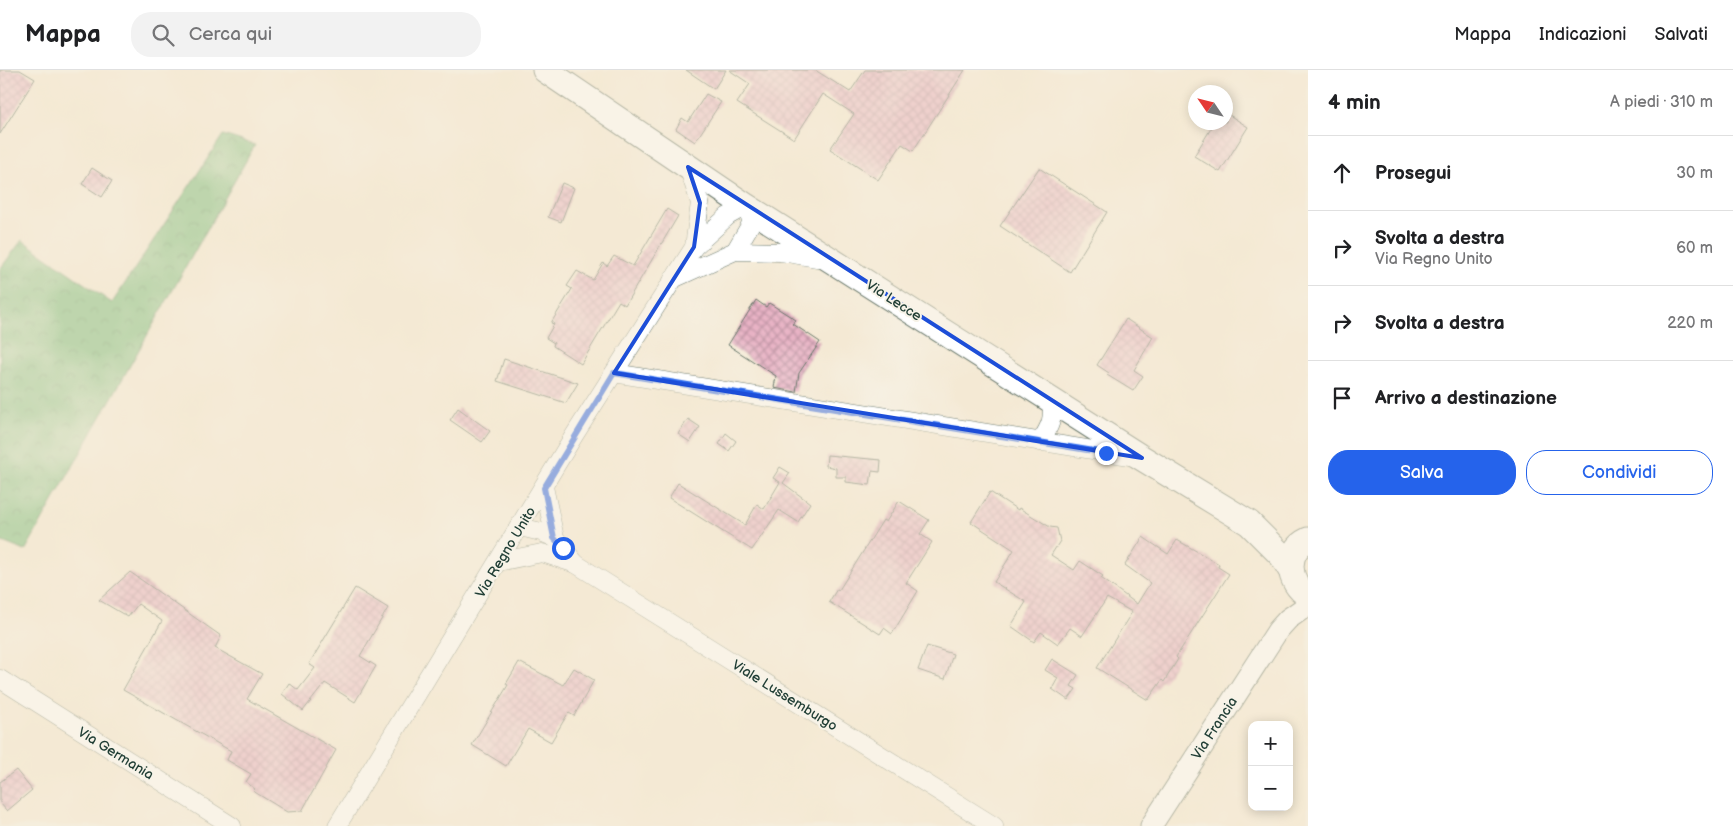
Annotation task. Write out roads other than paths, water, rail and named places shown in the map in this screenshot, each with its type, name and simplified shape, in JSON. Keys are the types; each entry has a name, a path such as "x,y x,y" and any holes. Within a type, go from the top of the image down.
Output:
{"main road":[{"name":"Via Lecce","path":"545,70 746,206 1142,458 1249,523 1277,532 1308,538"},
{"name":"Via Lecce","path":"1249,523 1282,556 1297,581"},
{"path":"1297,581 1291,559 1296,549 1308,538"}],"street":[{"path":"688,167 700,202 694,247"},
{"path":"694,247 728,216 746,206 752,222 735,251"},
{"name":"Via Regno Unito","path":"339,825 614,373 694,247"},
{"path":"673,279 735,251 781,252 833,261"},
{"path":"614,373 1142,458"},
{"path":"1040,442 1051,425 1054,412 1050,400"},
{"path":"544,488 554,538"},
{"path":"520,527 541,532 554,538 576,564"},
{"path":"520,527 532,544 542,553 576,564"},
{"path":"498,562 542,553"},
{"name":"Viale Lussemburgo","path":"576,564 994,826"},
{"path":"1278,630 1297,581"},
{"path":"1278,630 1288,619 1308,605"},
{"name":"Via Francia","path":"1151,826 1278,630"},
{"name":"Via Germania","path":"0,679 232,826"}]}
